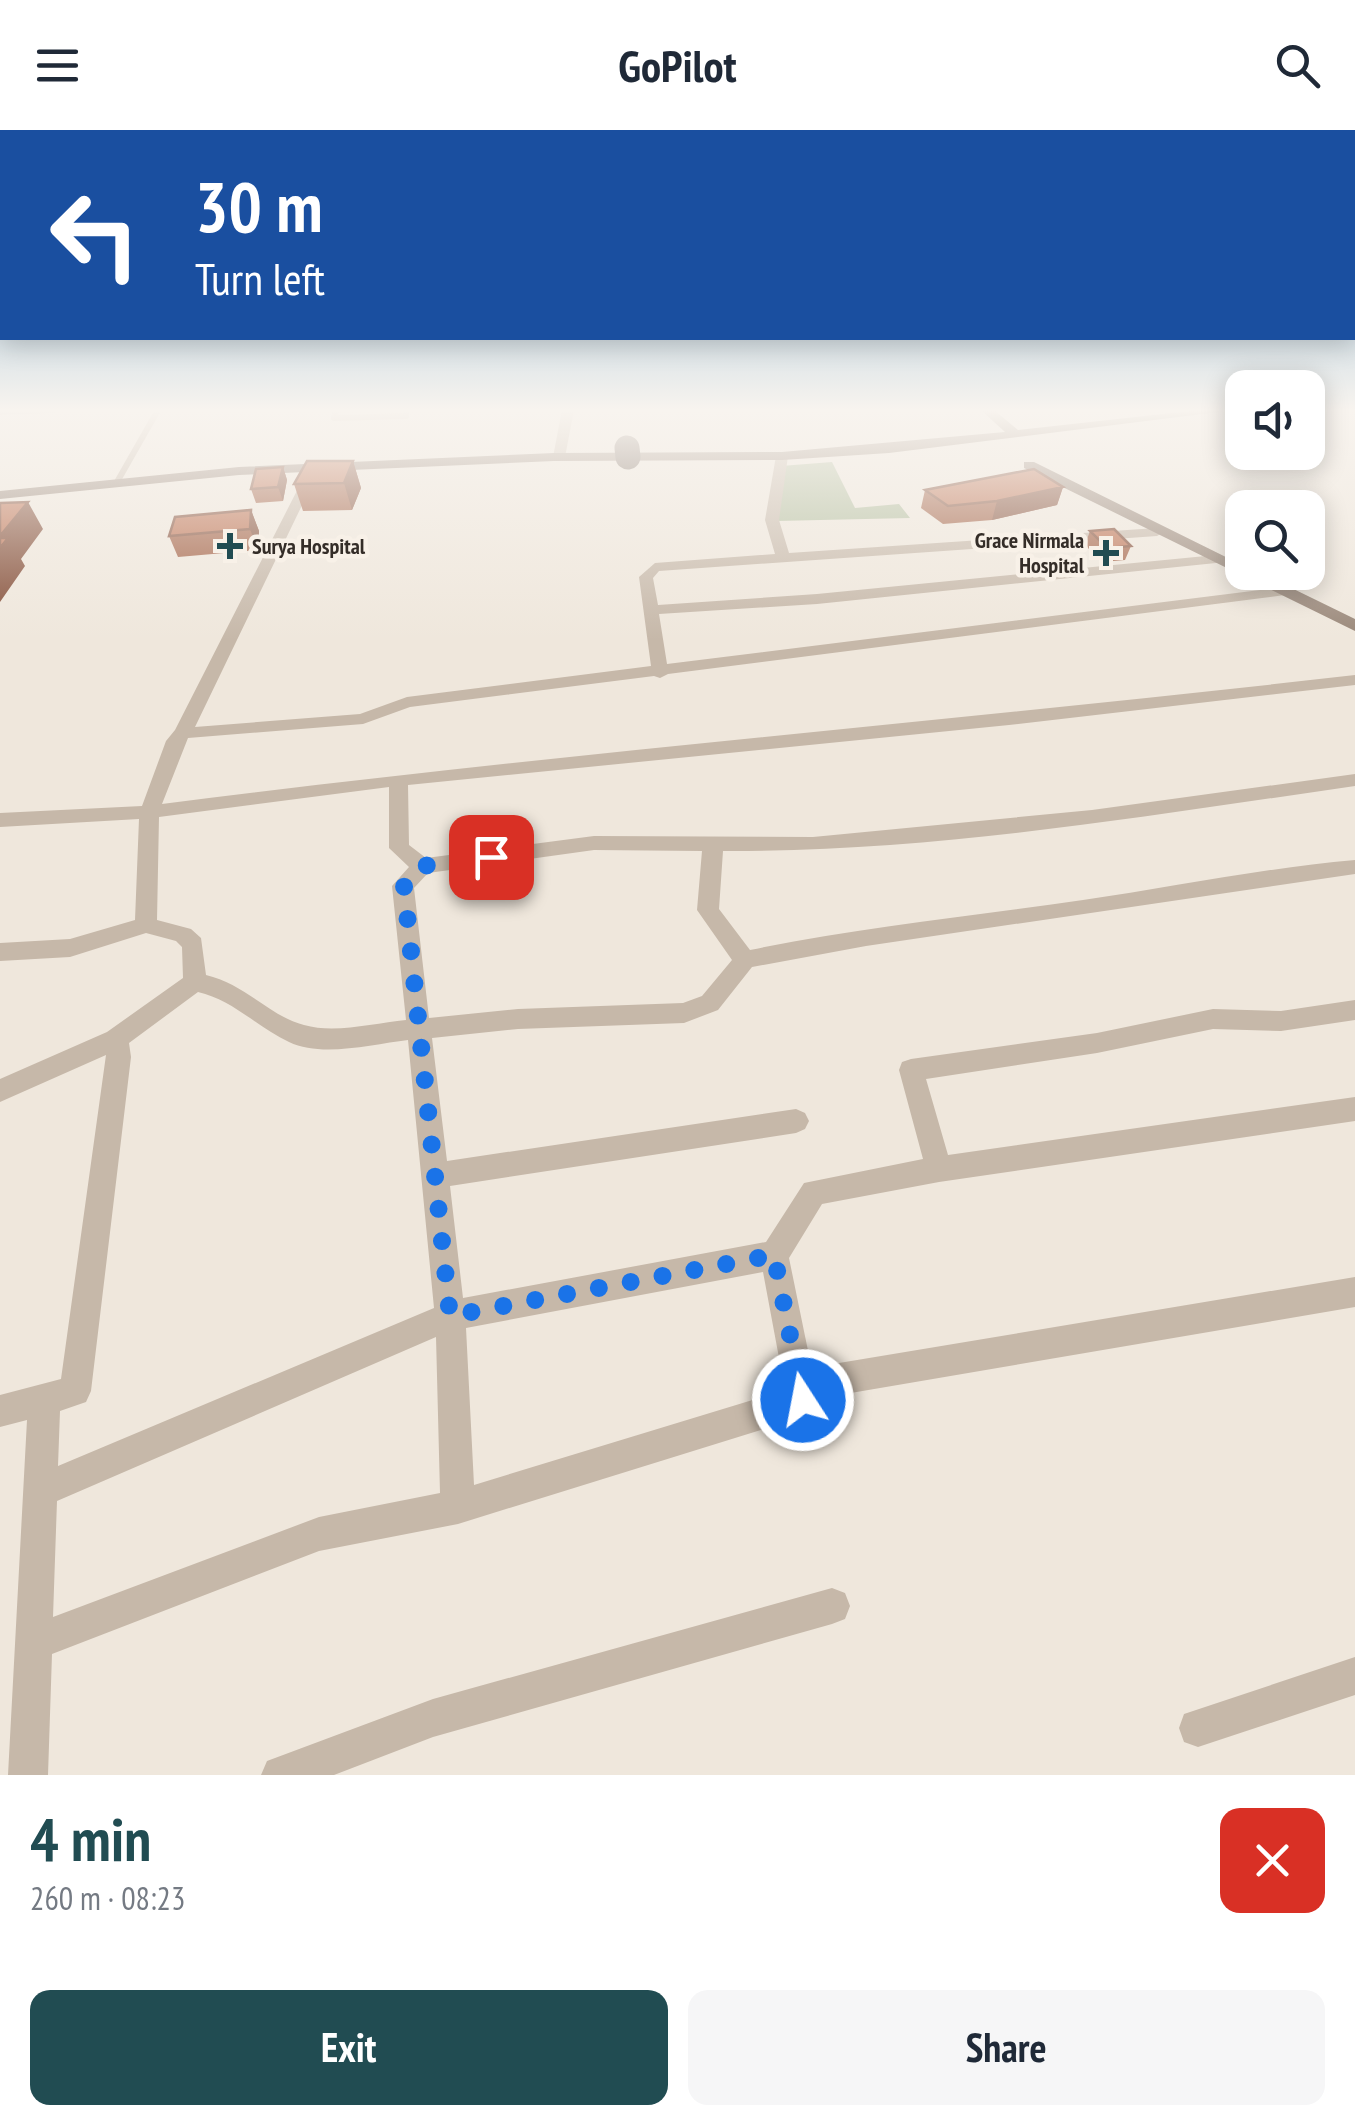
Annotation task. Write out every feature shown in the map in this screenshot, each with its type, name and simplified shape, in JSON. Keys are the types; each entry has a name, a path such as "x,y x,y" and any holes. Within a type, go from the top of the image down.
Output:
{"main road":[{"path":"2,496 63,487"},
{"path":"1066,487 1225,563"},
{"path":"1282,590 1355,626"}],"street":[{"path":"146,925 150,812 175,741 183,734 305,487"},
{"path":"777,487 772,520 784,558"},
{"path":"660,673 646,577 655,567 1157,532"},
{"path":"648,610 817,599 1216,559"},
{"path":"183,734 363,719 407,702 1286,592"},
{"path":"0,820 150,812 398,780 1008,720 1355,680"},
{"path":"398,780 399,848 422,866"},
{"path":"458,1507 450,1316 404,886 422,866 594,843 813,844 1092,817 1355,780"},
{"path":"714,845 708,910 745,960"},
{"path":"0,1091 116,1038 195,982 222,988 297,1034 330,1038 518,1018 684,1013 710,1004 745,960 984,918 1070,910 1270,873 1355,866"},
{"path":"0,952 70,948 146,925 183,935 194,944 195,982"},
{"path":"939,1168 911,1070 1097,1043 1213,1019 1281,1021 1355,1010"},
{"path":"0,1411 75,1391 120,1057 116,1038"},
{"path":"803,1400 774,1255 814,1192 939,1168 1355,1109"},
{"path":"435,1176 796,1121"},
{"path":"40,1491 450,1316 774,1255"},
{"path":"33,1644 319,1534 458,1507 803,1400 833,1380 1355,1292"},
{"path":"28,1775 44,1399"},
{"path":"281,1775 433,1718 832,1606"},
{"path":"1198,1728 1355,1676"}],"green space":[{"path":"779,487 844,487 855,508 899,504 910,518 776,521"}],"building":[{"path":"1063,487 997,501 948,506 925,490"},
{"path":"28,502 0,536 0,503"},
{"path":"251,510 250,529 169,536 175,517"},
{"path":"1114,529 1131,546 1107,548 1090,531"}],"place":[{"name":"Surya Hospital","path":"230,546"},
{"name":"Grace Nirmala Hospital","path":"1106,553"}],"route":[{"path":"491,857 422,866 404,886 450,1316 774,1255 803,1400"}]}
